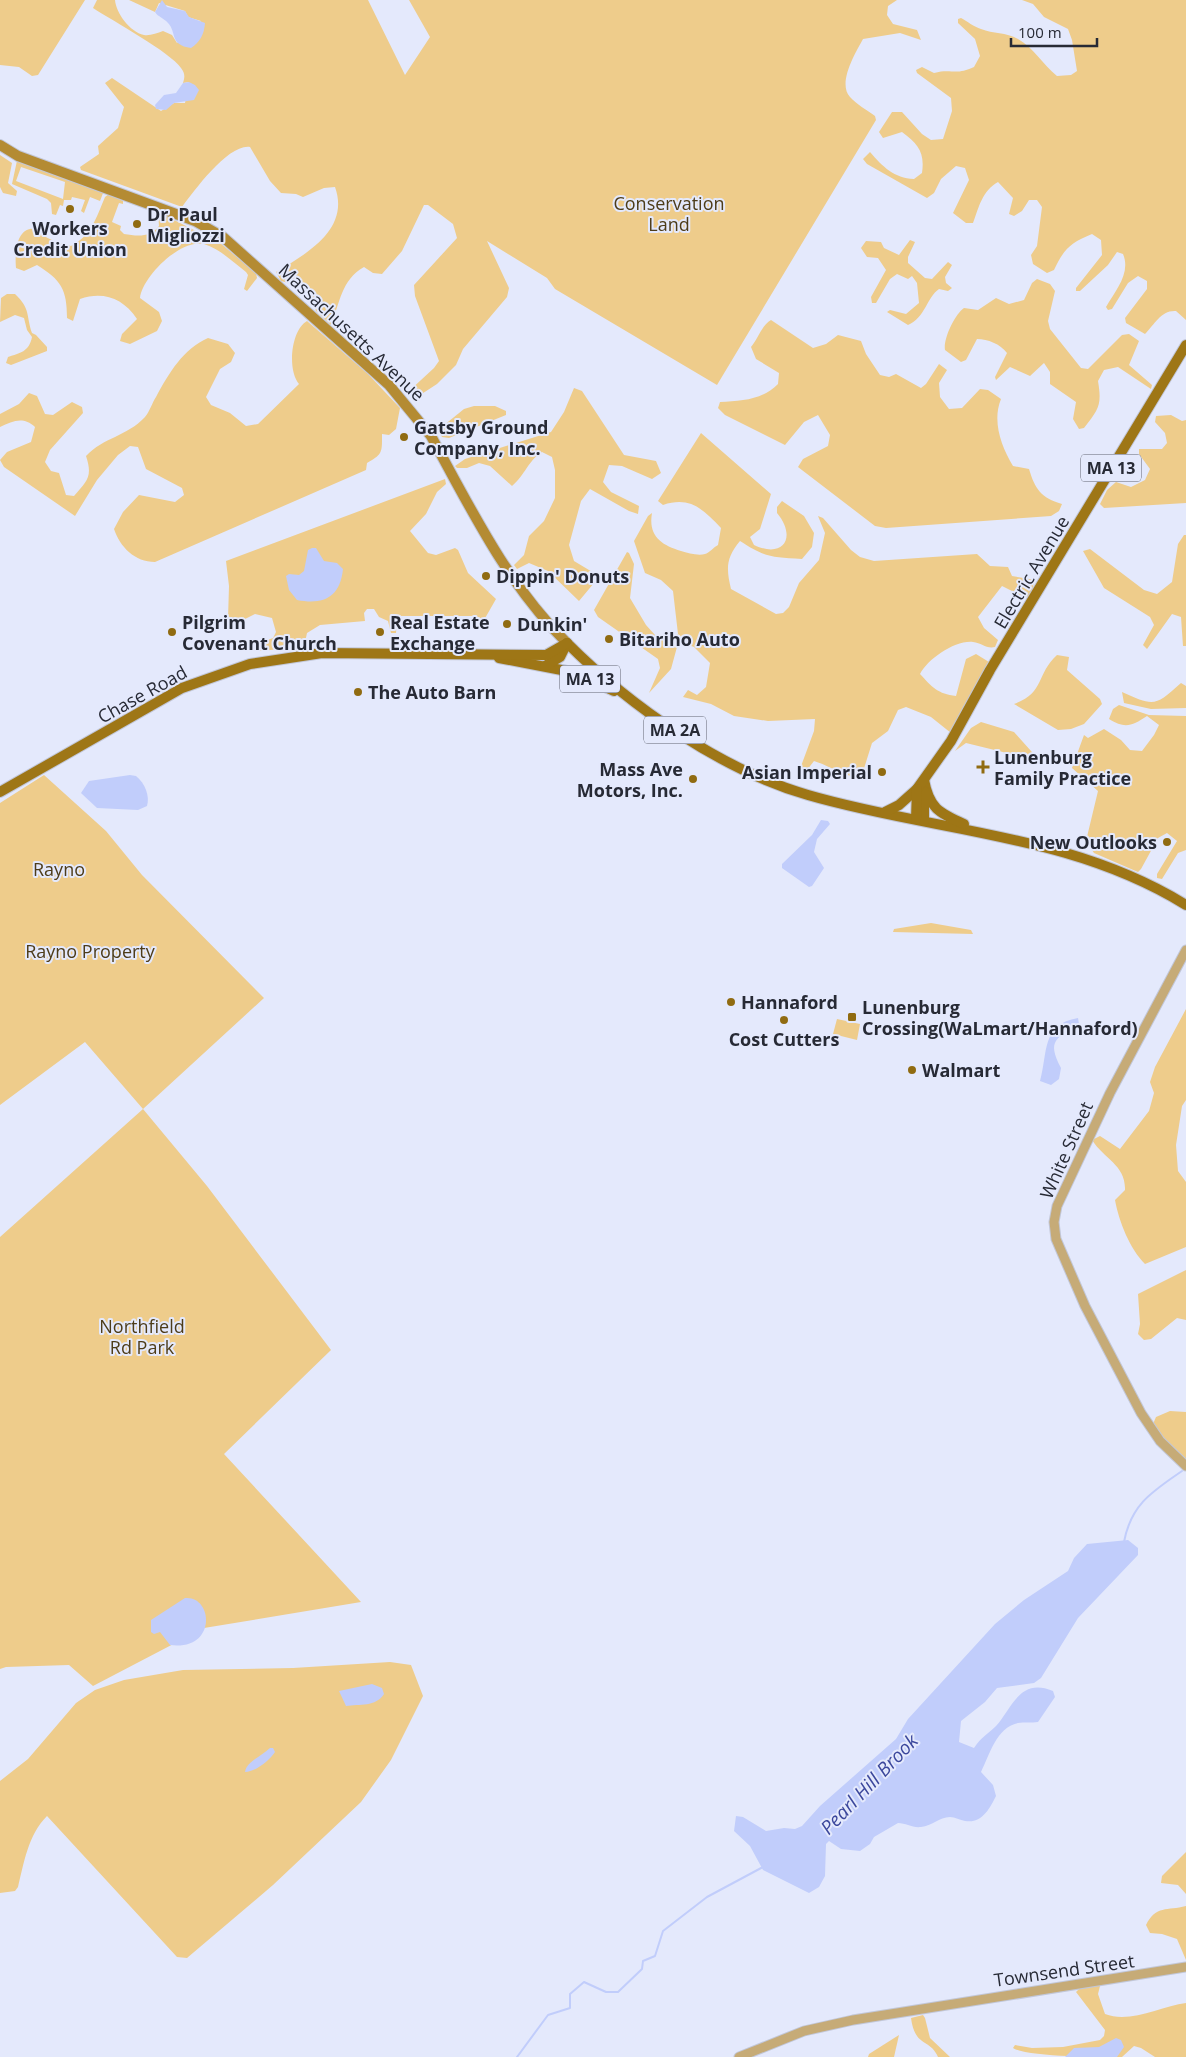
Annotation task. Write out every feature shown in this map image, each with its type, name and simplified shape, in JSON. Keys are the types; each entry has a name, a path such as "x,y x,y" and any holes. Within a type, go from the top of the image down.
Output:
{"main road":[{"name":"Massachusetts Avenue","path":"0,145 18,156 195,221 223,237 252,261 380,376 419,418 431,436 475,518 506,568 538,613 596,670 632,700 704,749 753,775 809,795 1060,850 1132,876 1186,905"},
{"name":"Electric Avenue","path":"921,785 960,726 990,670 1186,345"},
{"name":"Chase Road","path":"0,792 182,688 250,664 322,653 546,655 568,643"},
{"path":"545,666 560,657 568,643"},
{"name":"Chase Road","path":"491,654 503,660 572,672 632,700"},
{"path":"920,820 921,785"},
{"path":"921,785 935,808 947,816 983,833"},
{"name":"MA 13","path":"885,812 899,806 921,785"}],"street":[{"name":"White Street","path":"1186,950 1097,1119 1057,1206 1054,1222 1062,1256 1085,1306 1138,1407 1160,1440 1186,1466"},
{"name":"Townsend Street","path":"739,2057 818,2028 946,2005 1186,1967"}],"green space":[{"path":"0,0 85,0 38,75 32,76 19,67 0,65"},
{"name":"Conservation Land","path":"97,0 115,0 121,16 129,26 139,33 149,35 163,31 172,35 177,43 201,21 188,17 185,11 159,3 155,12 129,0 368,0 405,75 430,37 409,0 897,0 888,6 887,15 893,24 917,30 921,40 900,33 863,39 849,68 846,84 847,91 855,102 875,116 876,120 717,385 555,289 547,278 487,241 509,288 507,297 463,349 456,365 437,384 417,397 408,392 439,361 415,296 414,285 457,238 453,224 428,205 424,205 402,251 382,274 373,273 364,267 350,278 342,293 331,325 316,311 300,286 281,281 276,272 313,248 331,227 337,215 338,202 335,187 324,188 303,197 296,194 281,193 270,181 250,147 241,148 222,160 203,180 182,207 81,170 80,167 99,154 98,146 118,128 124,107 105,83 112,78 161,111 174,103 185,103 189,82 183,83 184,75 175,61 93,8"},
{"path":"1022,0 1186,0 1186,320 1176,311 1171,311 1162,315 1145,334 1126,323 1125,318 1147,289 1147,281 1138,276 1128,283 1112,309 1108,310 1106,307 1124,275 1125,261 1123,254 1117,252 1108,265 1080,291 1076,291 1076,288 1102,255 1101,240 1092,234 1078,240 1068,248 1054,270 1047,273 1033,264 1031,255 1037,246 1042,207 1037,200 1029,200 1022,211 1014,216 1009,214 1013,198 998,182 988,190 979,205 973,223 966,223 953,213 969,180 965,168 956,166 941,179 934,193 927,198 867,164 863,159 870,152 889,171 895,174 914,179 922,173 921,154 912,141 902,132 883,138 879,132 892,112 902,112 922,134 931,140 943,139 952,111 951,98 917,73 916,70 922,67 934,73 945,71 958,72 974,67 980,56 975,39 958,23 958,19 961,18 986,31 1009,35 1018,39 1029,47 1057,76 1071,75 1077,71 1072,40 1068,29 1044,17 1033,4"},
{"path":"0,155 12,163 8,183 17,191 16,196 3,193 0,187"},
{"path":"18,156 105,188 100,201 90,197 84,213 81,211 85,200 72,197 71,200 64,200 63,206 60,205 56,215 52,214 51,203 47,199 12,184","holes":["21,167 65,182 63,199 16,181"]},
{"path":"109,194 123,201 123,204 119,203 112,222 121,226 120,230 124,234 138,236 152,233 159,226 158,212 220,243 256,273 257,278 247,291 244,289 248,275 246,272 215,249 204,244 195,244 174,253 164,261 155,270 142,289 140,298 159,312 162,321 157,331 130,344 120,341 122,334 137,319 119,301 104,296 80,299 73,321 67,318 64,292 52,276 37,265 24,271 16,268 16,252 19,240 25,231 31,229 51,240 71,246 89,231 105,197"},
{"path":"910,240 915,242 908,257 908,263 925,278 932,279 948,262 952,265 945,277 946,283 952,288 948,291 939,289 931,297 918,318 908,325 887,312 890,310 906,314 919,303 917,283 912,276 908,279 897,274 890,279 876,303 872,303 871,297 886,270 878,258 867,257 861,248 866,241 881,242 884,248 899,255"},
{"path":"1037,279 1050,284 1055,291 1048,321 1050,329 1081,368 1088,369 1122,335 1129,334 1139,341 1129,365 1152,385 1151,389 1118,367 1104,370 1098,381 1100,396 1096,411 1084,428 1079,429 1073,419 1076,402 1050,384 1050,372 1044,363 1030,376 1010,367 996,380 995,377 1007,353 997,345 989,341 977,339 966,360 961,362 945,350 950,327 964,308 978,310 996,298 1009,304 1024,300 1032,283"},
{"path":"7,294 15,294 24,304 32,333 47,347 47,351 11,365 6,363 8,357 26,349 32,337 27,330 24,318 15,315 0,322 1,298"},
{"path":"771,320 813,348 826,344 838,335 861,341 866,354 880,375 889,377 896,374 921,388 926,384 939,364 947,370 939,383 940,397 949,409 962,408 980,389 988,390 1001,399 997,416 999,433 1013,466 1029,469 1040,492 1049,499 1062,504 1059,511 1051,516 886,528 875,526 798,467 803,459 828,446 830,435 818,415 804,422 785,445 725,415 718,408 720,402 751,399 765,393 778,384 779,373 756,359 751,347 765,325"},
{"path":"307,321 368,374 400,408 396,429 389,435 382,434 382,445 379,455 367,463 366,470 155,562 141,559 129,552 120,542 114,529 123,512 139,495 175,502 184,495 182,488 146,469 138,447 130,446 118,455 97,480 75,516 4,467 0,460 7,452 31,442 35,427 26,422 14,421 0,427 0,414 19,404 29,393 37,396 45,414 53,415 72,402 82,407 83,413 50,450 45,462 51,471 59,473 66,495 74,496 88,478 89,469 86,456 100,445 138,424 145,417 166,379 184,355 191,348 208,338 228,344 235,353 231,362 220,369 206,397 211,405 230,413 246,426 258,424 299,384 293,370 292,351 297,333"},
{"path":"574,388 582,391 624,455 656,461 661,473 652,479 622,466 609,465 603,482 611,492 639,506 638,514 590,489 581,501 569,545 574,561 594,573 594,583 579,601 548,571 529,563 517,569 514,565 524,555 529,536 544,521 555,498 555,470 552,457 542,452 512,486 490,466 479,463 467,468 457,468 455,466 465,459 551,432 564,412"},
{"path":"474,406 495,406 506,411 506,415 449,438 442,437 438,430 464,409"},
{"path":"1171,415 1182,421 1186,420 1186,503 1104,508 1100,504 1107,490 1116,482 1131,487 1145,480 1150,469 1139,454 1139,449 1162,449 1167,443 1165,433 1155,422 1156,416"},
{"path":"701,433 771,494 760,529 750,537 754,545 764,549 773,549 780,547 784,543 786,530 777,513 777,507 782,501 804,516 814,533 812,547 802,559 763,554 740,541 732,553 728,564 731,589 776,614 783,613 789,607 799,583 819,560 825,533 818,516 823,518 851,550 860,557 874,561 977,554 990,566 1008,567 1012,576 1035,580 1030,596 1024,597 1002,586 978,617 984,628 998,640 995,647 973,642 958,644 950,647 929,662 920,674 928,683 944,694 956,696 966,659 976,654 989,662 951,733 931,717 906,707 898,710 888,731 872,743 861,778 848,775 814,761 800,779 797,777 814,731 815,719 768,721 734,716 711,704 683,697 688,690 697,695 706,687 710,663 694,647 683,643 677,647 671,669 649,693 660,668 658,659 598,617 594,610 627,552 634,564 630,598 646,625 655,635 667,637 678,634 673,591 661,580 645,573 634,541 648,516 652,513 651,521 654,534 667,546 684,552 702,555 718,545 721,528 702,510 688,503 681,502 663,505 658,501"},
{"path":"445,479 446,484 437,492 426,514 410,531 428,553 436,555 455,548 458,550 468,573 496,599 484,620 474,616 397,616 396,633 391,633 388,621 379,617 374,609 367,609 364,613 365,621 320,625 307,633 304,647 259,651 256,646 273,638 276,632 272,618 255,614 245,619 240,627 228,619 229,586 226,561"},
{"path":"1186,535 1186,646 1183,646 1181,617 1172,614 1147,649 1143,645 1154,625 1150,617 1104,588 1083,551 1090,549 1144,590 1157,594 1172,582 1178,544"},
{"path":"1057,655 1069,657 1067,670 1100,699 1102,704 1084,724 1071,729 1058,730 1014,704 1024,700 1036,689 1050,662"},
{"path":"1181,683 1186,686 1186,708 1151,709 1124,703 1122,692 1141,700 1154,702 1160,700"},
{"path":"1119,705 1149,715 1186,716 1186,850 1178,853 1162,879 1157,878 1157,874 1177,841 1167,833 1158,838 1138,872 1094,853 1086,841 1098,791 1072,768 1084,735 1088,738 1104,729 1121,740 1130,750 1142,751 1159,725 1147,716 1128,725 1109,719 1113,709"},
{"path":"981,722 1014,732 1040,761 966,743 955,751 971,728"},
{"name":"Rayno Property","path":"44,775 106,831 142,875 264,998 143,1109 85,1042 0,1105 0,803"},
{"path":"931,923 971,930 973,934 893,932 894,929"},
{"path":"1186,1009 1186,1100 1182,1106 1176,1145 1178,1171 1186,1182 1186,1247 1145,1264 1130,1243 1122,1226 1117,1208 1115,1200 1125,1190 1122,1174 1092,1140 1100,1136 1120,1149 1149,1111 1154,1093 1150,1082 1155,1067"},
{"path":"837,1019 860,1024 857,1040 833,1034"},
{"name":"Northfield Rd Park","path":"143,1109 207,1186 331,1350 224,1454 361,1602 204,1628 93,1686 69,1665 6,1667 0,1669 0,1237"},
{"path":"1186,1270 1186,1320 1177,1318 1151,1339 1144,1340 1138,1334 1140,1324 1138,1294"},
{"path":"1170,1411 1186,1412 1186,1460 1166,1443 1153,1424 1156,1417"},
{"path":"390,1662 411,1665 423,1696 391,1760 361,1802 273,1885 187,1958 177,1957 47,1816 31,1840 18,1887 15,1891 0,1893 0,1781 28,1759 76,1703 95,1690 124,1680 183,1670 293,1668"},
{"path":"1186,1852 1186,1894 1178,1885 1161,1883 1162,1876"},
{"path":"1186,1906 1186,1960 1177,1939 1162,1934 1150,1933 1146,1925 1154,1914 1158,1912"},
{"path":"1100,1986 1098,1994 1105,2014 1115,2017 1135,2016 1186,2003 1186,2057 1155,2057 1134,2046 1122,2057 1048,2055 1013,2048 1015,2045 1032,2048 1063,2047 1100,2040 1104,2036 1105,2030 1076,1992 1079,1989"},
{"path":"923,2015 930,2038 950,2057 938,2057 931,2047 919,2039 913,2028 911,2018"},
{"path":"899,2035 894,2057 868,2057 869,2054"}],"water":[{"path":"162,0 167,7 185,11 189,17 205,23 201,38 191,48 176,41 171,27 155,12"},
{"path":"189,82 199,90 194,100 174,103 166,110 156,109 155,105 164,95 176,93 183,83"},
{"path":"316,548 324,561 337,563 343,569 341,579 334,593 329,597 315,601 297,600 289,590 286,576 289,574 299,575 304,571 308,550"},
{"path":"130,775 136,776 139,779 147,794 147,806 138,810 97,808 81,793 89,781"},
{"path":"821,820 828,821 830,824 817,839 814,852 824,868 812,886 809,887 782,868 782,864 812,835"},
{"path":"1078,1018 1079,1024 1060,1037 1054,1045 1054,1051 1061,1068 1059,1079 1051,1085 1040,1081 1048,1041 1052,1033 1066,1021"},
{"path":"1128,1540 1138,1548 1138,1555 1078,1618 1041,1678 1034,1683 997,1688 985,1702 961,1721 959,1742 974,1748 996,1726 1018,1696 1025,1691 1032,1688 1042,1688 1053,1691 1055,1697 1038,1722 1018,1723 1004,1730 999,1736 981,1772 993,1785 996,1796 981,1818 965,1821 946,1817 921,1827 898,1823 874,1837 870,1844 860,1851 841,1849 829,1841 826,1844 825,1876 819,1887 809,1893 763,1870 750,1846 734,1831 736,1816 743,1817 766,1831 784,1828 795,1829 802,1826 820,1806 896,1739 908,1719 995,1624 1024,1600 1068,1571 1074,1558 1087,1544"},
{"path":"185,1598 194,1599 201,1605 205,1613 206,1623 203,1632 197,1640 186,1645 170,1645 160,1632 154,1634 151,1632 151,1620"},
{"path":"372,1684 382,1688 384,1694 381,1698 372,1703 346,1706 339,1691"},
{"path":"270,1748 273,1748 275,1752 269,1759 257,1768 245,1772 252,1762"},
{"path":"1116,2038 1121,2040 1124,2047 1117,2057 1065,2057 1074,2048 1099,2047"}],"waterway":[{"name":"Pearl Hill Brook","path":"1124,1542 1127,1529 1138,1508 1153,1492 1182,1471"},
{"name":"Pearl Hill Brook","path":"517,2057 548,2015 570,2008 570,1994 584,1982 606,1992 618,1992 642,1969 643,1961 655,1956 663,1931 707,1897 763,1867"}],"place":[{"name":"Workers Credit Union","path":"70,209"},
{"name":"Dr. Paul Migliozzi","path":"137,224"},
{"name":"Gatsby Ground Company, Inc.","path":"404,437"},
{"name":"Dippin' Donuts","path":"486,576"},
{"name":"Dunkin'","path":"507,624"},
{"name":"Pilgrim Covenant Church","path":"172,632"},
{"name":"Real Estate Exchange","path":"380,632"},
{"name":"Bitariho Auto","path":"609,639"},
{"name":"The Auto Barn","path":"358,692"},
{"name":"Lunenburg Family Practice","path":"983,767"},
{"name":"Asian Imperial","path":"882,772"},
{"name":"Mass Ave Motors, Inc.","path":"693,779"},
{"name":"New Outlooks","path":"1167,842"},
{"name":"Hannaford","path":"731,1002"},
{"name":"Lunenburg Crossing(WaLmart/Hannaford)","path":"852,1017"},
{"name":"Cost Cutters","path":"784,1020"},
{"name":"Walmart","path":"912,1070"}],"park label":[{"name":"Rayno","path":"59,869"}]}
